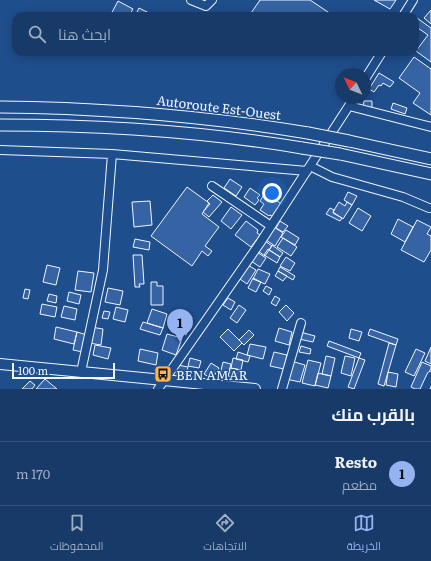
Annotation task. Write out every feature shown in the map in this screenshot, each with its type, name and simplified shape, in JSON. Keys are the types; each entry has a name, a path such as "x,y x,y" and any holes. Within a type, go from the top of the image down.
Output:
{"highway":[{"name":"Autoroute Est-Ouest","path":"0,106 93,109 191,116 308,133 431,159"},
{"path":"0,125 69,125 129,128 236,137 340,154 431,174"}],"main road":[{"path":"0,364 255,389"}],"street":[{"path":"191,0 206,6 212,0"},
{"path":"406,12 413,0"},
{"path":"371,70 380,56"},
{"path":"158,389 272,226 349,106 431,127"},
{"path":"0,150 112,154 309,169 332,178 403,197 429,208"},
{"path":"81,372 103,270 112,154"},
{"path":"212,186 272,226"},
{"path":"282,389 300,323"},
{"path":"425,389 431,376"}],"building":[{"path":"260,0 310,0 328,12 252,12"},
{"path":"374,0 396,0 390,9"},
{"path":"118,1 133,9 131,12 112,12"},
{"path":"139,8 147,12 137,12"},
{"path":"431,10 431,24 424,18"},
{"path":"419,19 431,28 431,62 419,53 419,47 428,35 419,29"},
{"path":"414,57 431,69 431,115 413,103 420,93 399,78"},
{"path":"379,73 394,82 390,87 383,83 381,86 379,85 374,92 371,90 371,86"},
{"path":"372,101 372,108 363,108 364,104 371,104"},
{"path":"393,103 407,108 405,114 391,109"},
{"path":"230,179 242,187 236,196 224,188"},
{"path":"187,187 209,203 202,214 219,227 205,246 212,251 208,256 202,251 192,266 151,236"},
{"path":"250,188 260,195 257,198 259,200 255,205 244,197"},
{"path":"348,192 357,196 352,205 344,200"},
{"path":"265,193 283,205 274,217 269,216 260,210 264,204 260,201"},
{"path":"213,195 222,202 209,217 203,212 210,204 207,201"},
{"path":"150,201 152,225 134,227 132,202"},
{"path":"339,202 345,206 347,202 352,205 343,219 333,212"},
{"path":"231,207 242,215 231,229 221,221"},
{"path":"330,208 334,210 333,213 342,218 340,221 326,214"},
{"path":"358,208 371,216 362,231 349,223"},
{"path":"398,219 413,227 405,242 391,234"},
{"path":"417,220 431,227 427,234 431,236 431,250 424,262 401,250"},
{"path":"246,221 258,230 257,233 260,235 251,247 235,235"},
{"path":"280,221 288,226 283,232 276,228"},
{"path":"274,227 283,233 275,246 266,240"},
{"path":"286,230 299,238 295,245 281,237"},
{"path":"283,238 297,247 291,256 277,247"},
{"path":"135,239 150,242 149,250 133,247"},
{"path":"265,241 272,246 265,256 258,251"},
{"path":"272,245 283,253 280,257 269,250"},
{"path":"268,249 280,257 277,263 264,255"},
{"path":"257,252 266,258 260,267 251,261"},
{"path":"133,255 142,255 144,284 139,284 140,287 135,287"},
{"path":"286,257 295,263 290,271 280,266"},
{"path":"47,265 60,268 56,285 43,282"},
{"path":"248,265 256,270 247,284 240,279"},
{"path":"280,267 295,276 293,280 278,271"},
{"path":"258,269 270,274 265,284 253,279"},
{"path":"78,271 94,273 91,292 75,290"},
{"path":"278,271 287,276 283,281 275,276"},
{"path":"253,278 261,282 256,292 248,288"},
{"path":"151,282 157,282 157,286 163,286 163,305 151,305"},
{"path":"266,286 272,289 269,295 263,291"},
{"path":"108,288 123,291 120,305 105,302"},
{"path":"25,289 30,290 28,299 23,298"},
{"path":"69,292 81,295 79,304 67,301"},
{"path":"49,294 57,296 56,303 47,301"},
{"path":"275,296 280,299 276,306 271,303"},
{"path":"228,298 235,302 231,310 223,305"},
{"path":"42,304 57,307 55,317 40,314"},
{"path":"239,305 246,310 237,323 230,318"},
{"path":"286,305 294,313 287,321 279,312"},
{"path":"64,306 77,309 75,320 61,317"},
{"path":"116,307 128,310 125,322 113,319"},
{"path":"152,309 167,314 163,328 147,323"},
{"path":"104,311 110,312 108,319 102,318"},
{"path":"182,313 192,317 186,335 176,331"},
{"path":"143,322 163,328 160,335 140,329"},
{"path":"56,327 77,332 74,344 54,339"},
{"path":"91,327 103,329 101,345 89,343"},
{"path":"279,328 292,332 289,345 275,341"},
{"path":"228,329 242,343 234,351 220,337"},
{"path":"351,329 362,332 359,341 349,338"},
{"path":"370,329 398,339 396,345 368,335"},
{"path":"249,330 254,335 244,345 239,340"},
{"path":"77,332 87,335 83,352 73,350"},
{"path":"300,332 315,336 313,342 299,339"},
{"path":"167,334 182,338 176,355 162,350"},
{"path":"329,341 361,353 359,358 327,346"},
{"path":"389,343 396,345 384,386 378,384"},
{"path":"250,344 266,347 263,359 247,355"},
{"path":"95,345 111,348 108,359 93,355"},
{"path":"301,346 311,349 310,354 299,352"},
{"path":"431,347 431,364 425,361"},
{"path":"140,349 158,353 156,365 138,361"},
{"path":"416,349 425,353 414,376 405,372"},
{"path":"238,352 250,356 248,362 236,359"},
{"path":"274,352 287,355 284,369 270,366"},
{"path":"326,356 335,358 331,376 322,374"},
{"path":"345,356 355,358 351,376 341,373"},
{"path":"190,358 201,361 199,368 188,366"},
{"path":"233,358 243,360 241,370 231,368"},
{"path":"359,358 365,360 354,389 348,387"},
{"path":"308,360 321,363 315,386 302,383"},
{"path":"291,361 305,365 300,382 286,379"},
{"path":"223,362 231,364 228,376 220,374"},
{"path":"422,362 431,366 431,368 422,389 415,389 411,387"},
{"path":"211,363 219,368 212,379 204,374"},
{"path":"178,365 188,367 186,375 176,373"},
{"path":"230,368 241,370 239,379 228,376"},
{"path":"388,372 398,374 396,387 386,385"},
{"path":"318,373 331,376 328,388 315,385"},
{"path":"45,379 57,389 36,389"},
{"path":"30,381 35,385 32,389 22,389"}],"place":[{"name":"Resto","path":"180,342"},
{"name":"BEN AMAR","path":"163,374"}]}
